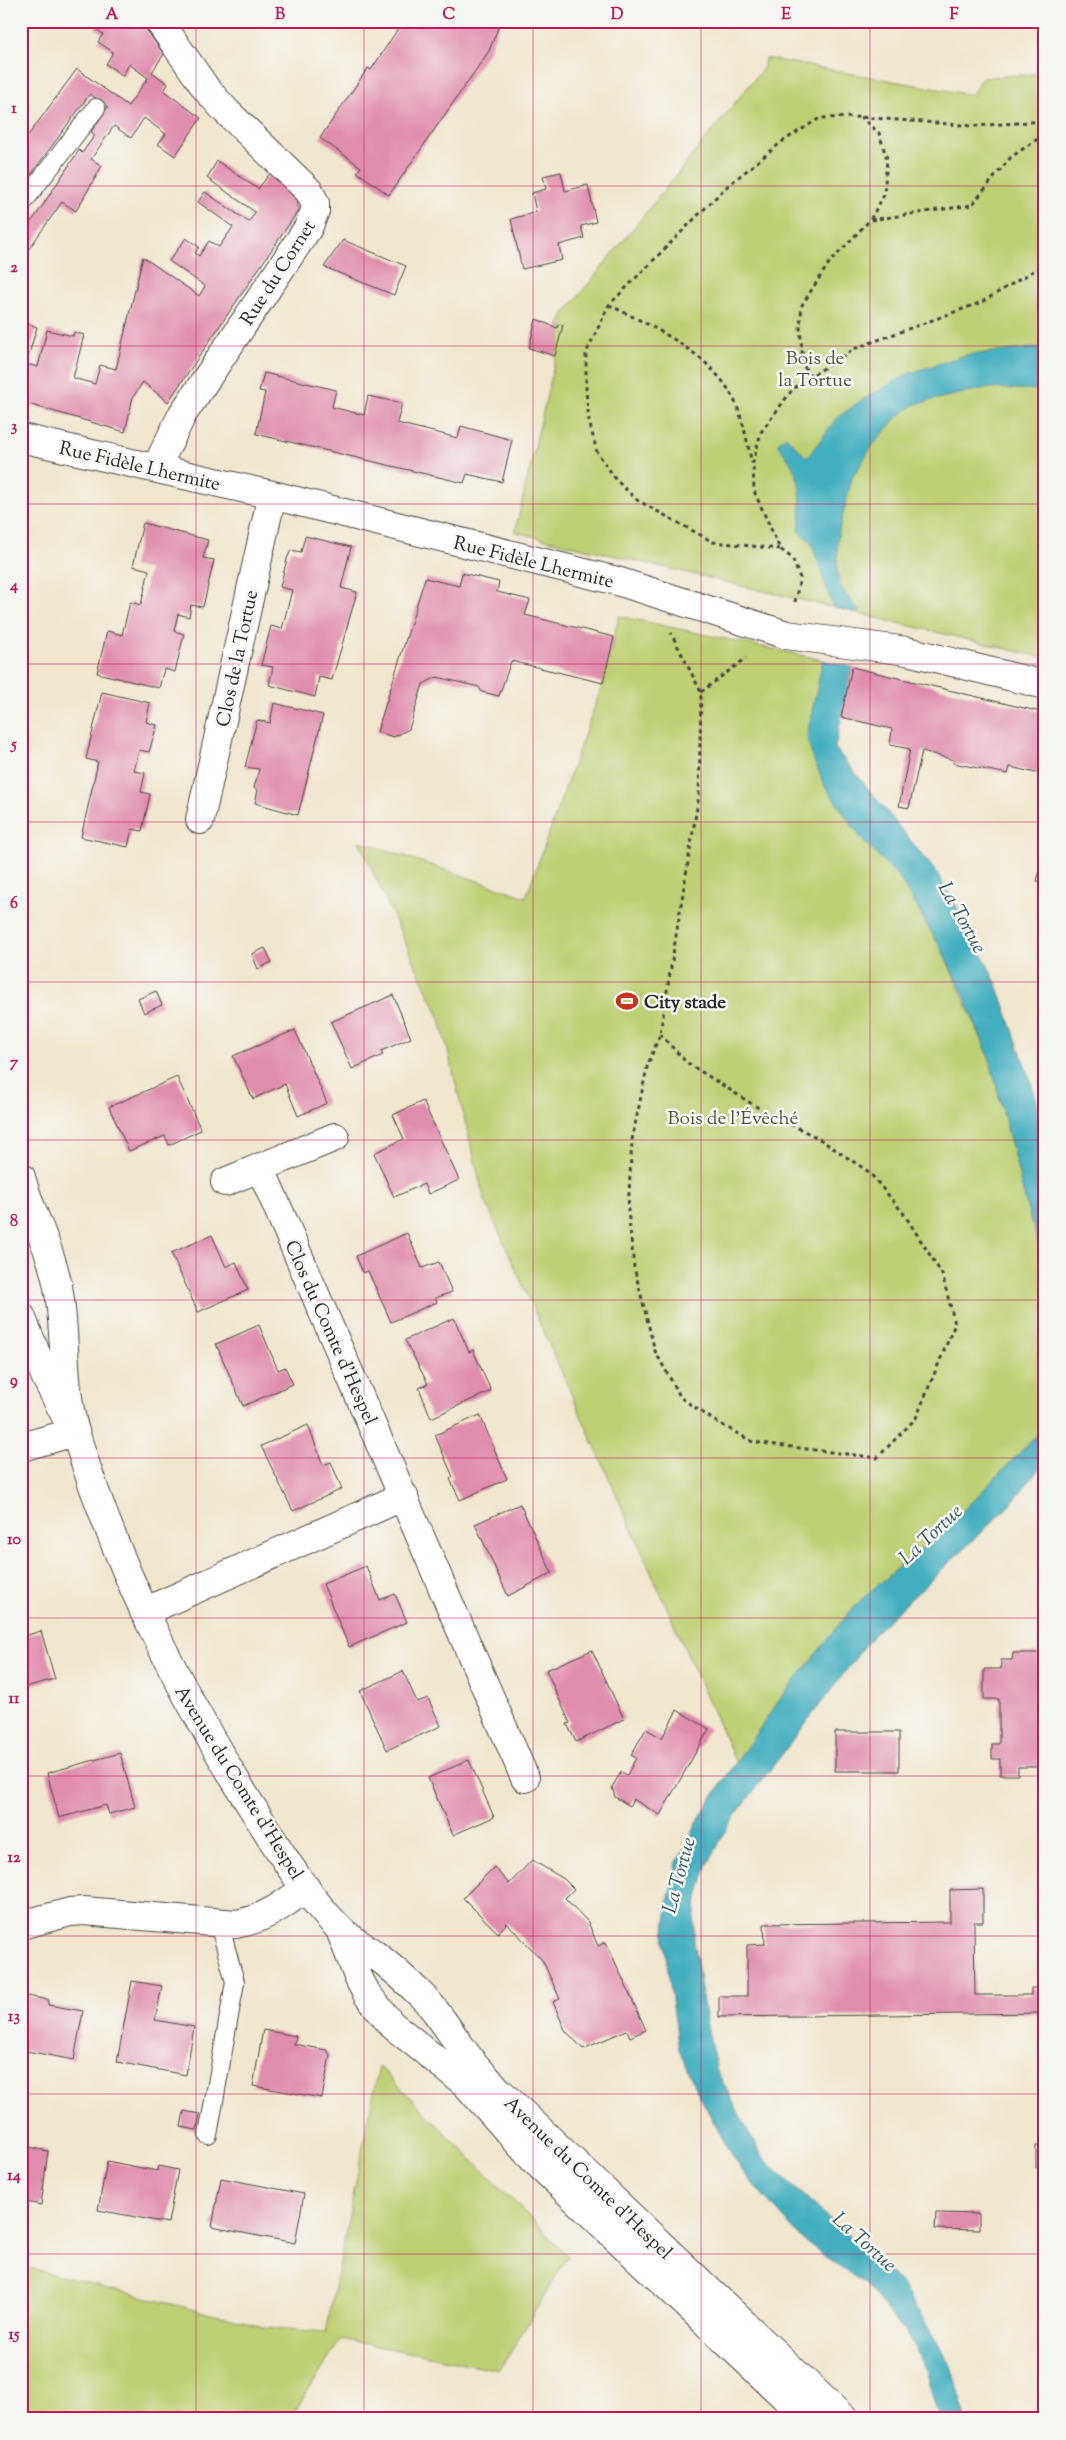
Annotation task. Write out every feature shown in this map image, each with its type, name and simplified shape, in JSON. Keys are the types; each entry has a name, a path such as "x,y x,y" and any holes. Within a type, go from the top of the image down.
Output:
{"street":[{"name":"Rue du Cornet","path":"156,468 182,415 308,228 315,211 315,203 309,191 216,100 159,21"},
{"name":"Rue Fidèle Lhermite","path":"21,438 272,495 649,590 783,634 906,651 1045,684"},
{"name":"Clos de la Tortue","path":"200,820 272,495"},
{"path":"224,1182 335,1137"},
{"name":"Clos du Comte d'Hespel","path":"260,1168 526,1778"},
{"name":"Avenue du Comte d'Hespel","path":"21,1177 32,1212 49,1250 55,1270 74,1432"},
{"name":"Avenue du Comte d'Hespel","path":"21,1316 45,1376 74,1432 111,1534 144,1612 178,1682 213,1746 306,1888 340,1930 376,1956 413,1988 442,2017 465,2053 499,2091 844,2419"},
{"path":"21,1447 74,1432"},
{"path":"144,1612 404,1496"},
{"path":"21,1926 62,1914 84,1911 219,1923 253,1921 275,1912 306,1888"},
{"name":"Avenue du Comte d'Hespel","path":"340,1930 359,1979 367,1994 391,2024 465,2083 540,2165 808,2419"}],"lane":[{"path":"21,206 96,108"},
{"path":"208,2135 235,1982 219,1923"}],"path":[{"path":"780,549 713,542 637,500 616,481 597,452 589,421 586,390 586,353 609,305 725,188 783,140 820,118 860,117 974,126 1045,121"},
{"path":"810,376 805,368 802,352 800,326 802,305 829,263 870,220 884,196 887,159 879,133 860,117"},
{"path":"870,220 972,205 1011,157 1045,134"},
{"path":"753,463 761,432 792,390 810,376 856,348 982,302 1045,264"},
{"path":"609,305 658,329 712,367 736,403 753,463 754,491 780,549 792,558 800,578 783,634 701,692"},
{"path":"649,590 701,692 699,795 660,1034 647,1067 632,1140 628,1210 634,1267 656,1351 681,1398 715,1421 753,1442 877,1458 916,1418 955,1324 942,1274 904,1214 869,1172 818,1138 760,1109 686,1062 660,1034"}],"green space":[{"name":"Bois de la Tortue","path":"765,58 972,95 981,78 1045,73 1045,658 515,532 563,326 559,324 564,314 764,67"},
{"name":"Bois de l'Évêché","path":"619,616 823,660 807,736 836,802 864,842 899,877 943,952 989,1056 1028,1211 1045,1264 1045,1427 947,1527 866,1595 847,1615 781,1698 736,1763 484,1198 440,1019 359,841 526,897 603,683"},
{"path":"379,2066 568,2256 500,2370 341,2339 290,2419 21,2419 21,2266 263,2327 326,2332"}],"water":[{"path":"1045,347 1045,390 986,388 915,404 895,419 873,445 852,478 838,534 837,566 839,585 861,614 833,607 811,542 799,532 801,495 796,475 786,455 777,444 786,436 807,458 837,418 860,401 910,373 966,355"},
{"path":"823,660 852,667 835,748 937,873 972,933 998,987 1045,1129 1045,1264 1028,1211 989,1056 963,993 943,952 899,877 864,842 825,786 812,756 807,736"},
{"name":"La Tortue","path":"1045,1427 1045,1462 1009,1506 874,1634 731,1821 707,1866 696,1904 694,1941 705,2017 717,2071 757,2148 770,2165 901,2283 951,2365 966,2419 939,2419 925,2369 916,2348 892,2315 866,2285 803,2240 745,2175 726,2145 695,2087 679,2050 664,1941 668,1902 677,1862 701,1815 781,1698 847,1615 866,1595 947,1527"}],"building":[{"path":"100,21 140,21 164,54 152,72 168,84 164,91 201,118 175,156 158,144 166,134 144,118 131,138 114,126 91,159 102,166 76,211 62,202 21,260 21,233 35,217 79,150 82,153 95,135 91,132 108,107 90,94 21,188 21,145 77,69 128,106 148,78 129,64 123,76 106,64 113,52 98,42 103,34 95,28"},
{"path":"403,21 495,21 500,23 489,51 389,195 357,172 361,167 320,138 368,68 371,70"},
{"path":"217,161 258,189 271,172 297,198 298,211 168,402 143,382 133,397 125,432 21,402 22,322 37,327 26,364 38,367 47,330 73,336 74,332 84,335 73,378 95,384 100,365 116,369 143,257 199,296 205,286 169,261 186,238 199,247 195,253 199,256 209,241 219,247 233,227 198,202 205,192 249,222 255,212 207,178"},
{"path":"561,172 565,191 588,185 596,222 581,226 584,238 559,245 562,260 522,269 511,219 536,212 532,193 546,189 543,176"},
{"path":"343,240 406,266 394,295 324,267"},
{"path":"536,319 557,328 559,324 563,325 555,356 529,348"},
{"path":"264,373 336,390 332,407 364,415 368,396 402,403 397,423 458,438 461,426 512,440 502,482 467,474 464,483 256,434 265,392 259,391"},
{"path":"143,523 208,540 203,558 214,560 203,607 191,605 189,617 178,614 174,631 184,634 175,672 164,669 159,688 97,673 107,631 122,635 130,602 141,605 149,570 133,566"},
{"path":"305,536 351,547 341,588 357,592 332,680 319,677 315,697 269,685 273,667 261,665 271,626 282,629 292,590 280,587 287,559 291,550 301,552"},
{"path":"462,573 499,582 497,592 530,600 525,615 614,637 603,683 511,661 499,696 482,692 479,687 437,677 423,684 409,729 394,737 377,732 425,578 459,586"},
{"path":"852,667 1045,713 1045,775 1010,767 1008,774 953,763 954,760 922,751 909,808 899,806 910,749 890,745 892,729 841,717"},
{"path":"102,692 150,703 146,722 157,725 149,752 139,750 134,771 145,773 141,792 150,794 142,831 132,829 128,847 81,837 98,762 86,759"},
{"path":"274,703 323,715 298,815 255,803 258,790 254,788 259,769 245,767 257,720 270,723"},
{"path":"1045,855 1045,883 1037,881"},
{"path":"265,948 272,962 258,969 252,954"},
{"path":"156,991 162,1005 144,1013 138,999"},
{"path":"393,995 411,1038 381,1051 383,1055 352,1069 331,1022"},
{"path":"295,1030 327,1103 298,1116 285,1084 253,1099 233,1056"},
{"path":"177,1077 201,1130 169,1145 165,1136 129,1151 109,1107"},
{"path":"423,1101 459,1180 428,1194 424,1184 394,1197 374,1153 404,1139 393,1115"},
{"path":"407,1233 422,1268 439,1262 452,1292 435,1298 437,1302 391,1322 368,1271 363,1273 356,1256"},
{"path":"212,1235 226,1267 236,1262 248,1290 198,1312 171,1253"},
{"path":"454,1318 469,1352 473,1350 491,1391 431,1418 419,1388 428,1384 405,1340"},
{"path":"259,1325 278,1370 285,1367 293,1384 243,1406 216,1344"},
{"path":"480,1415 507,1479 460,1500 450,1479 453,1477 435,1435"},
{"path":"308,1425 323,1465 331,1462 342,1489 293,1511 261,1446"},
{"path":"520,1504 552,1573 508,1596 475,1524"},
{"path":"366,1566 380,1600 395,1594 407,1622 349,1647 323,1584"},
{"path":"41,1631 55,1679 21,1688 21,1637"},
{"path":"592,1650 624,1719 576,1742 567,1724 570,1723 546,1670"},
{"path":"1013,1653 1040,1653 1039,1659 1045,1659 1045,1767 1018,1767 1018,1775 1000,1775 1000,1759 992,1759 992,1744 999,1744 999,1699 984,1699 984,1669 1001,1669 1001,1660 1012,1660"},
{"path":"403,1671 417,1702 428,1698 441,1726 387,1750 360,1691"},
{"path":"677,1710 709,1729 660,1815 633,1799 630,1806 615,1797 612,1787 621,1772 627,1775 636,1758 631,1755 646,1729 662,1738"},
{"path":"835,1732 899,1732 899,1771 835,1771"},
{"path":"120,1753 135,1807 109,1814 106,1805 59,1818 47,1773"},
{"path":"469,1760 494,1817 453,1835 428,1778"},
{"path":"532,1860 564,1879 574,1889 565,1898 588,1922 598,1946 606,1942 646,2030 630,2037 627,2030 583,2049 565,2030 553,2002 560,1999 543,1961 507,1923 498,1933 463,1898 494,1867 509,1884"},
{"path":"983,1889 983,1922 974,1922 975,1995 1031,1995 1031,1988 1045,1988 1045,2013 719,2017 719,1996 747,1996 747,1945 765,1944 764,1924 950,1922 950,1890"},
{"path":"132,1981 162,1986 155,2020 194,2027 186,2075 117,2062"},
{"path":"21,1995 49,2000 48,2005 83,2011 74,2060 21,2050"},
{"path":"263,2030 296,2036 294,2044 326,2050 330,2055 322,2098 253,2086"},
{"path":"184,2111 200,2114 197,2130 181,2127"},
{"path":"1045,2145 1045,2168 1036,2168 1036,2146"},
{"path":"24,2146 48,2151 41,2205 21,2201 21,2153"},
{"path":"107,2161 157,2171 158,2166 178,2170 168,2223 98,2210"},
{"path":"221,2178 304,2194 295,2243 212,2227"},
{"path":"936,2213 979,2214 979,2230 935,2229"}],"place":[{"name":"City stade","path":"627,1001"}]}
